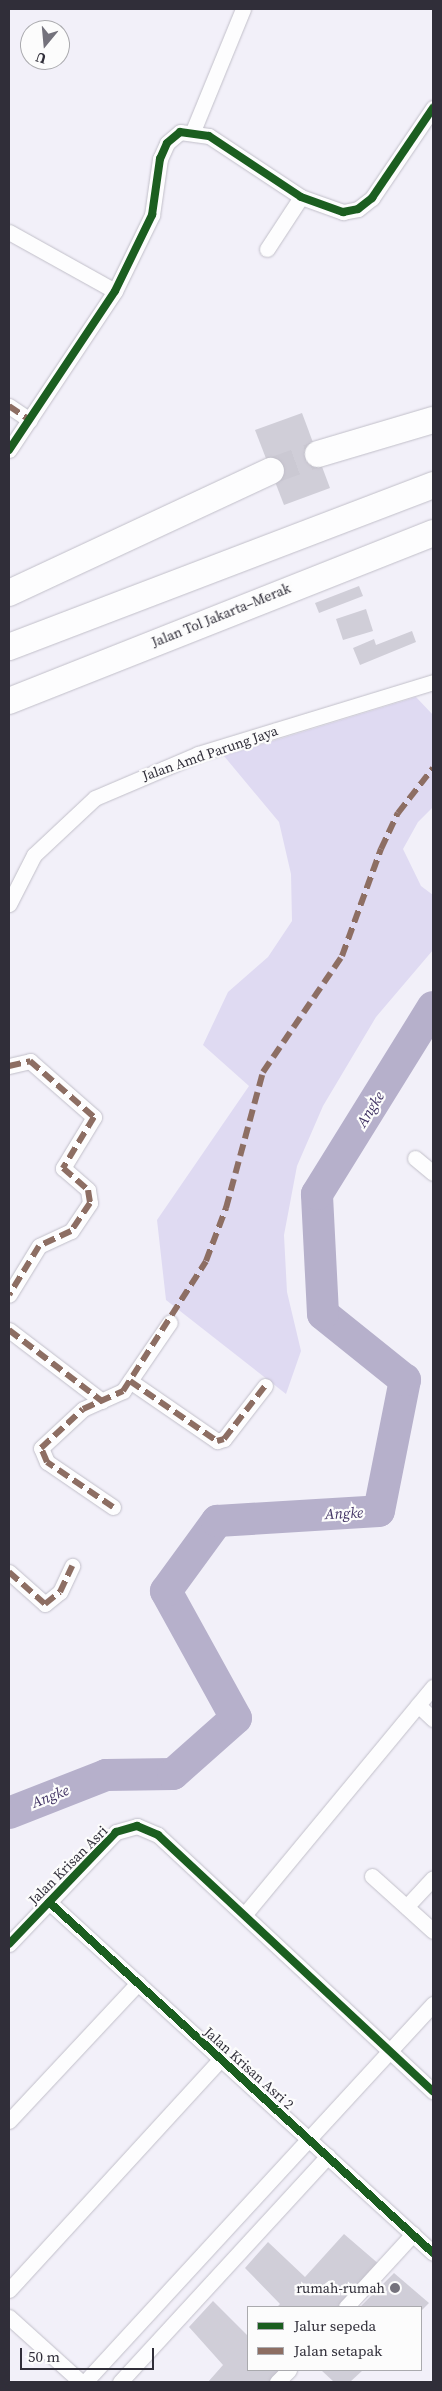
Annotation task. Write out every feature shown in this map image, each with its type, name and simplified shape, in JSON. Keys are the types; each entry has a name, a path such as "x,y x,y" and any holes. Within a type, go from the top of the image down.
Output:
{"highway":[{"path":"318,454 433,420"},
{"path":"9,593 271,471"},
{"path":"9,647 433,485"},
{"name":"Jalan Tol Jakarta–Merak","path":"9,701 433,532"}],"street":[{"path":"193,130 243,9"},
{"path":"9,450 115,290 149,222 167,143 180,132 193,130 209,136 301,197 343,212 358,209 372,198 433,108"},
{"path":"267,248 301,197"},
{"path":"9,232 115,290"},
{"path":"9,406 30,420"},
{"name":"Jalan Amd Parung Jaya","path":"9,904 34,855 95,798 198,754 433,682"},
{"path":"9,1066 30,1061 94,1117 63,1168 88,1190 90,1203 71,1231 39,1246 9,1295"},
{"path":"415,1158 433,1173"},
{"path":"112,1507 68,1479 41,1452 83,1409 116,1396 130,1381 170,1322"},
{"path":"9,1330 102,1401"},
{"path":"130,1381 217,1441 224,1439 265,1386"},
{"path":"9,1572 45,1604 60,1592 72,1566"},
{"path":"245,1914 433,1687"},
{"path":"418,1705 433,1719"},
{"name":"Jalan Krisan Asri","path":"9,1944 116,1832 137,1826 158,1835 433,2091"},
{"path":"372,1876 433,1931"},
{"path":"407,1906 433,1878"},
{"name":"Jalan Krisan Asri 2","path":"49,1902 433,2252"},
{"path":"9,2122 138,1984"},
{"path":"85,2382 433,2004"},
{"path":"9,2290 221,2060"},
{"path":"120,2382 328,2156"},
{"path":"347,2306 413,2234"},
{"path":"9,2317 81,2382"},
{"path":"277,2382 288,2371"}],"shaded area":[{"path":"416,697 433,715 433,807 418,822 403,849 421,886 433,895 433,950 376,1017 323,1106 297,1166 284,1235 287,1292 301,1351 286,1394 166,1300 157,1220 249,1086 203,1045 228,992 268,957 292,921 291,874 279,822 224,756"}],"building":[{"path":"302,413 330,488 284,505 255,430"},
{"path":"359,586 363,596 319,613 315,603"},
{"path":"366,609 373,631 343,640 336,619"},
{"path":"412,631 416,642 360,665 353,648 374,639 376,645"},
{"path":"344,2234 380,2265 342,2306 278,2306 280,2304 245,2268 268,2242 305,2277"},
{"name":"rumah-rumah","path":"394,2273 429,2303 422,2310 422,2306 361,2306"},
{"path":"213,2301 247,2335 247,2371 282,2371 272,2382 208,2382 223,2365 189,2327"},
{"path":"322,2371 362,2371 350,2382 334,2382"}],"waterway":[{"name":"Angke","path":"9,1813 106,1775 173,1774 236,1718 166,1591 217,1521 379,1511 405,1380 323,1314 317,1194 433,1007"}],"tunnel":[{"path":"271,471 318,454"}],"marked path":[{"path":"9,406 30,420"},
{"path":"113,1507 47,1462 41,1448 83,1409 123,1391 206,1261 226,1208 263,1072 342,956 381,849 398,813 433,768"},
{"path":"9,1066 30,1061 94,1117 63,1168 88,1190 90,1203 71,1231 39,1246 9,1295"},
{"path":"9,1330 102,1401"},
{"path":"130,1381 217,1441 224,1439 265,1386"},
{"path":"9,1572 45,1604 60,1592 72,1566"}],"cycle path":[{"path":"9,450 115,291 152,215 160,159 167,143 180,132 209,136 301,197 343,212 358,209 372,198 433,108"},
{"path":"9,1944 116,1832 137,1826 158,1835 433,2091"},
{"path":"49,1902 433,2253"}],"place":[{"name":"rumah-rumah","path":"395,2288"}]}
